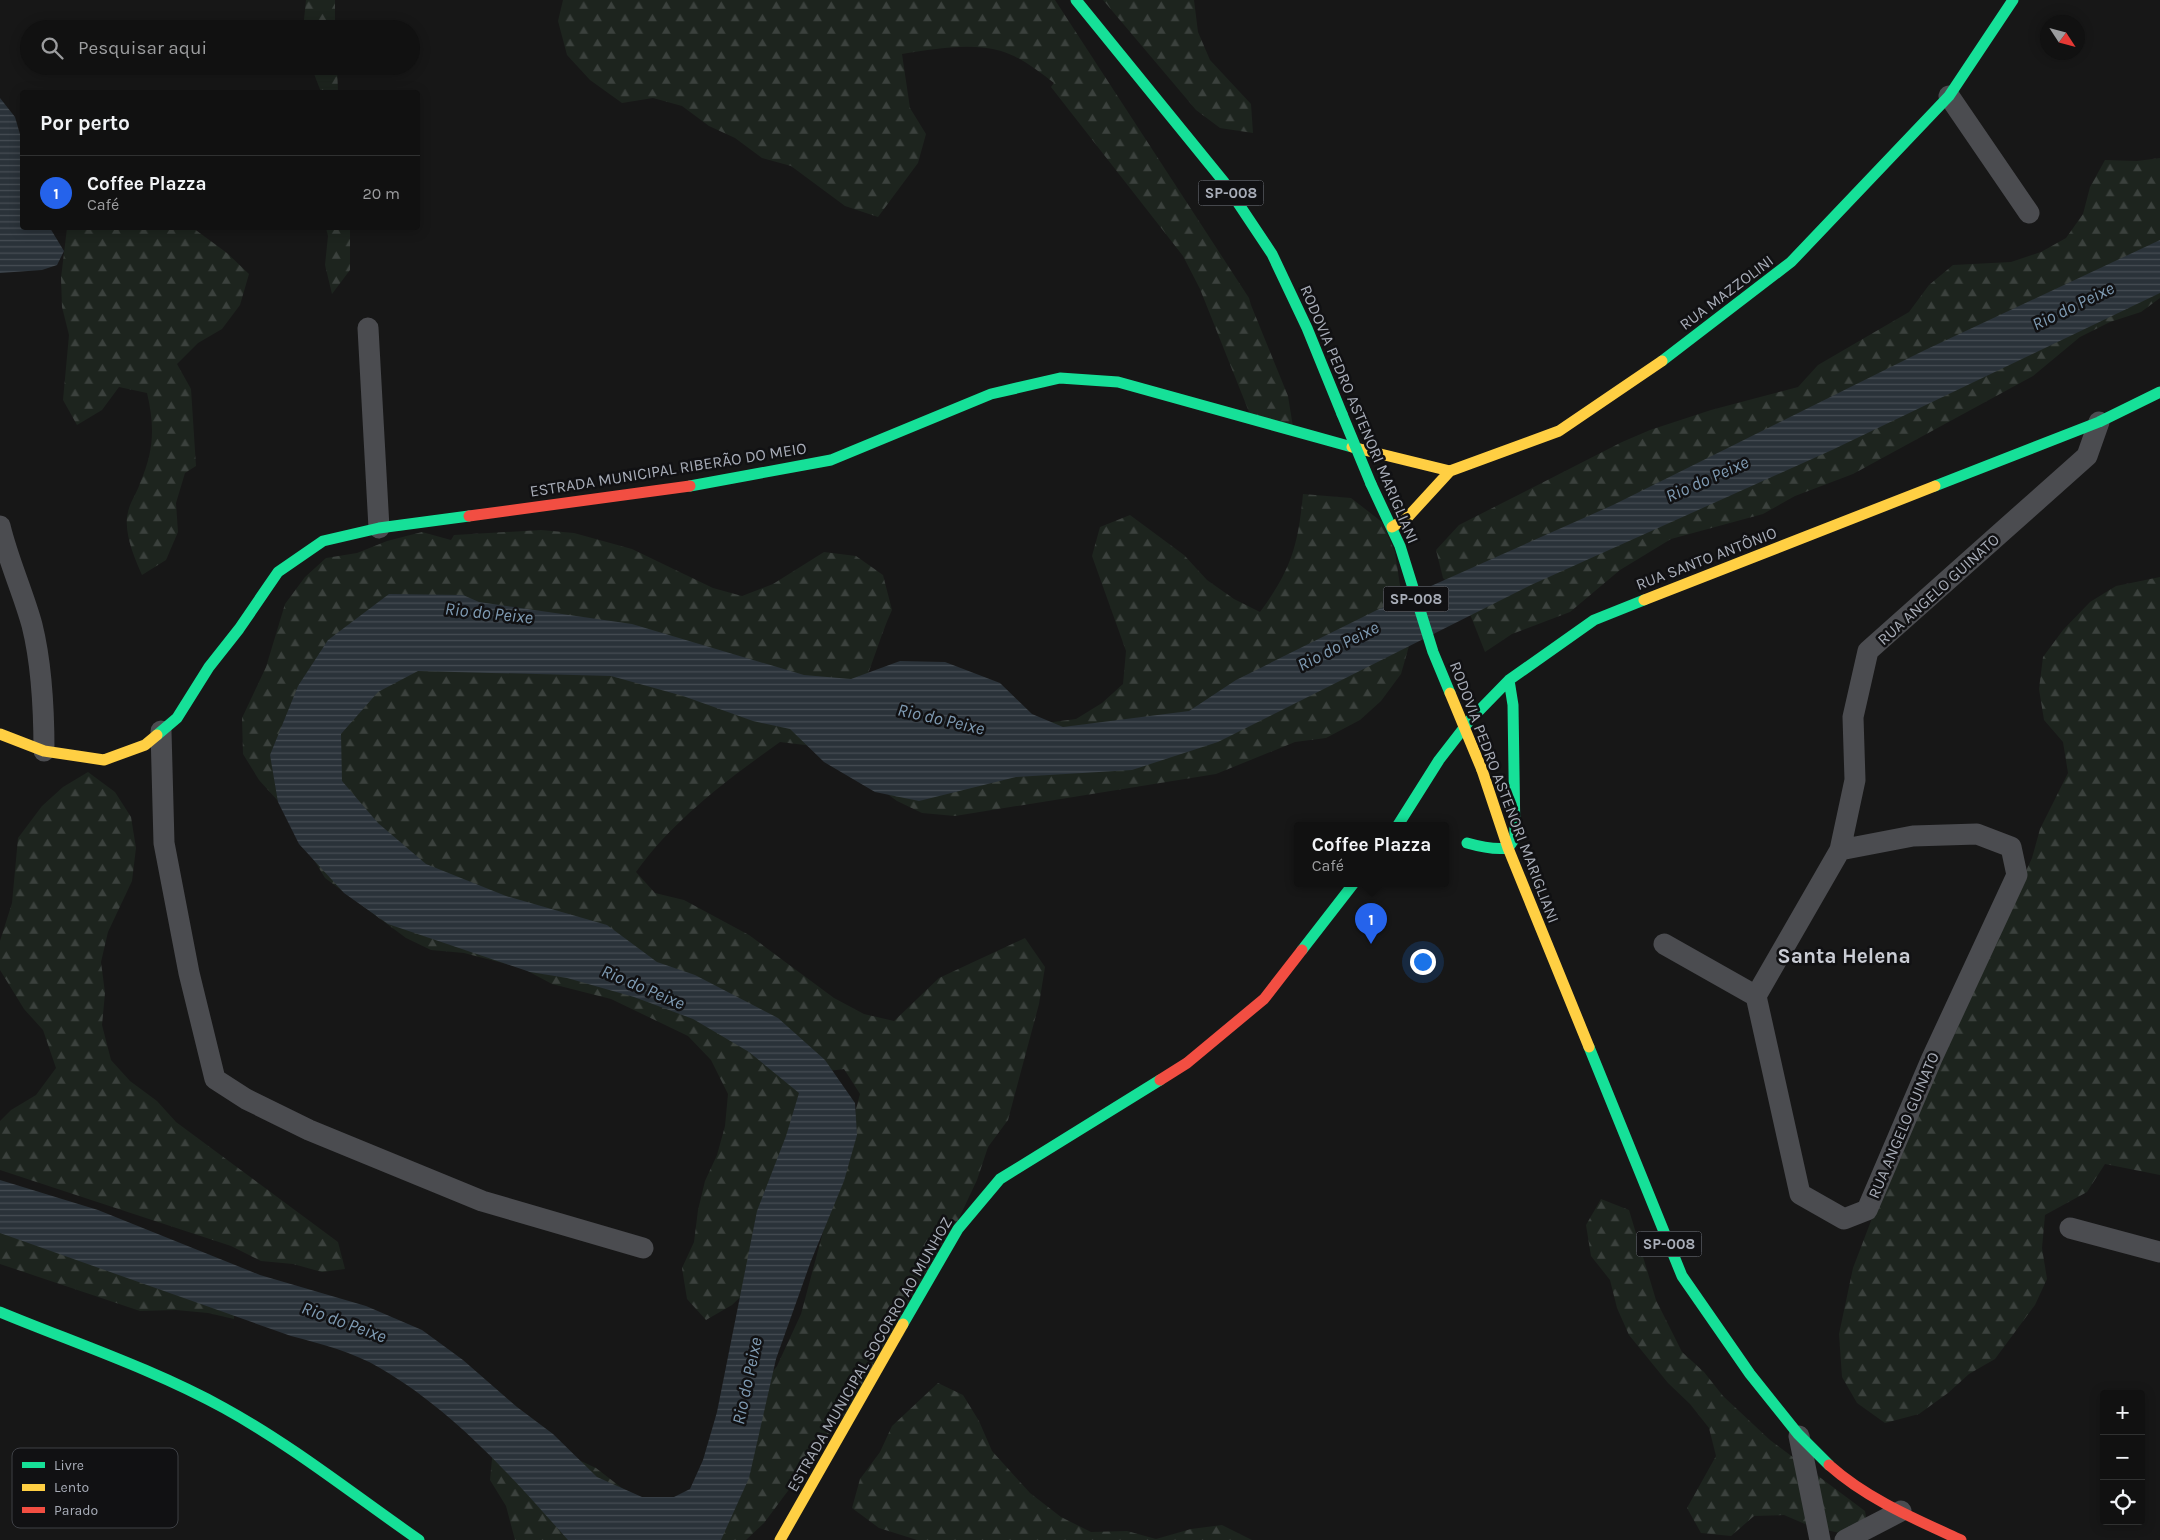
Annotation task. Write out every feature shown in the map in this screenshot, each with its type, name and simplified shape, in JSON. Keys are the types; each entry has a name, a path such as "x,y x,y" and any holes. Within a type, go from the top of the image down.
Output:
{"street":[{"name":"RODOVIA PEDRO ASTENORI MARIGLIANI","path":"1076,0 1224,182 1272,254 1307,328 1370,484 1400,546 1433,652 1482,770 1491,829 1508,848 1682,1276 1709,1318 1755,1382 1799,1436 1843,1477 1900,1511 1961,1540"},
{"name":"RUA MAZZOLINI","path":"1392,527 1406,519 1450,471 1560,431 1650,370 1792,262 1949,96 2013,0"},
{"path":"1949,96 2029,213"},
{"path":"368,328 379,528"},
{"name":"ESTRADA MUNICIPAL RIBERÃO DO MEIO","path":"0,734 44,751 104,760 145,745 178,718 209,668 239,629 278,572 323,541 379,528 696,485 830,460 991,394 1060,378 1118,382 1402,461 1450,471"},
{"name":"RUA SANTO ANTÔNIO","path":"1400,822 1438,760 1470,720 1509,680 1594,620 2099,422 2160,392"},
{"name":"RUA ANGELO GUINATO","path":"1840,850 1913,836 1977,834 2011,847 2017,875 1932,1058 1867,1210 1844,1219 1800,1194 1756,996 1840,850 1854,780 1853,717 1868,651 2087,456 2099,422"},
{"path":"0,526 8,557 32,626 44,708 44,751"},
{"path":"1491,829 1462,844 1492,850 1508,848 1514,838 1516,820 1513,705 1509,680"},
{"path":"161,731 164,843 189,973 215,1079 246,1099 309,1130 482,1201 643,1248"},
{"name":"ESTRADA MUNICIPAL SOCORRO AO MUNHOZ","path":"780,1540 958,1229 1000,1179 1187,1063 1257,1005 1264,999 1351,887"},
{"path":"1664,944 1756,996"},
{"path":"2070,1228 2160,1252"},
{"path":"0,1312 166,1379 224,1407 282,1442 352,1495 419,1540"},
{"path":"1799,1436 1820,1540"},
{"path":"1845,1540 1900,1511"}],"green space":[{"path":"306,0 335,0 335,20 304,20"},
{"path":"563,0 1055,0 1249,298 1288,396 1293,427 1251,417 1200,289 1183,256 1051,87 1054,83 1022,61 1001,51 977,47 952,47 902,54 910,108 926,134 918,163 878,217 845,206 791,166 762,158 735,138 709,126 682,106 653,98 622,103 590,80 567,55 558,21"},
{"path":"1103,0 1194,0 1198,32 1210,60 1251,104 1253,133 1220,128 1196,110"},
{"path":"314,75 337,75 338,90 320,90"},
{"path":"2160,158 2160,298 2141,312 2110,322 2080,337 2033,376 1853,474 1795,496 1763,514 1671,539 1620,570 1570,612 1512,634 1485,652 1464,599 1443,578 1436,550 1459,525 1622,442 1650,430 1711,410 1798,387 1818,365 1909,312 1929,285 1953,265 2011,262 2041,252 2066,238 2083,214 2090,187 2105,160 2137,161"},
{"path":"67,230 196,230 227,253 249,274 240,305 222,329 198,343 177,364 191,389 196,466 185,473 176,503 178,532 166,560 142,575 130,544 127,519 129,508 145,471 152,439 147,393 119,387 102,410 77,425 63,400 69,335 62,307 61,278"},
{"path":"326,230 350,230 350,270 332,294 325,265 328,236"},
{"path":"1303,494 1351,498 1382,522 1395,552 1409,646 1401,674 1381,701 1360,720 1326,738 1295,742 1216,774 955,816 922,813 897,801 838,758 813,746 780,742 702,801 667,835 636,872 655,893 684,900 749,935 834,998 864,1014 894,1021 939,978 1025,938 1045,967 1039,1004 1008,1120 988,1147 977,1180 904,1335 764,1523 746,1540 515,1540 506,1506 490,1480 493,1448 519,1432 596,1468 627,1492 679,1516 757,1393 777,1366 801,1314 860,1094 844,1069 813,1073 753,1285 732,1305 706,1320 687,1299 682,1268 694,1242 698,1210 705,1181 717,1155 725,1126 728,1094 711,1060 688,1036 611,999 552,984 522,968 464,953 431,950 406,938 325,878 278,801 259,780 243,754 242,718 266,667 285,604 305,577 326,558 357,553 387,541 422,532 451,540 454,535 541,530 574,533 632,549 713,588 742,596 773,584 824,552 856,556 883,575 892,610 861,691 1045,723 1076,719 1102,703 1123,684 1126,651 1092,556 1100,527 1130,515 1184,555 1207,580 1234,599 1260,612 1279,583 1291,557 1299,528"},
{"path":"2160,577 2160,1175 2105,1164 2087,1192 2045,1215 2042,1248 2047,1279 2035,1305 1995,1359 1969,1374 1948,1393 1919,1414 1885,1423 1857,1403 1842,1377 1839,1334 1853,1268 1940,1040 2020,884 2032,858 2040,829 2068,773 2063,742 2044,720 2039,689 2043,657 2063,630 2090,602 2116,586"},
{"path":"88,772 115,792 131,817 136,848 132,881 108,932 101,962 105,993 102,1025 111,1060 130,1081 157,1101 176,1122 338,1242 345,1269 322,1272 293,1264 261,1261 231,1246 0,1170 0,1121 11,1110 36,1095 56,1068 43,1030 24,1009 0,970 0,941 12,903 18,838 42,806 63,787"},
{"path":"0,1199 235,1305 234,1319 208,1313 176,1310 140,1311 0,1264"},
{"path":"1601,1199 1629,1210 1656,1300 1682,1352 1704,1372 1723,1396 1770,1440 1865,1511 1869,1534 1840,1533 1812,1527 1784,1515 1754,1516 1731,1536 1701,1533 1687,1508 1716,1456 1709,1428 1690,1404 1668,1383 1629,1335 1617,1308 1610,1280 1591,1256 1586,1225"},
{"path":"938,1383 963,1395 979,1421 992,1451 1030,1493 1061,1517 1091,1532 1127,1531 1156,1539 1191,1529 1222,1525 1252,1540 917,1540 879,1528 852,1508 860,1479 880,1452 892,1426"}],"water":[{"path":"0,98 15,117 20,134 20,230 51,230 64,251 57,265 42,270 0,273"},
{"name":"Rio do Peixe","path":"2160,240 2160,293 1832,450 1531,585 1218,742 1132,770 1016,777 919,801 875,792 824,762 790,729 753,721 683,696 611,676 418,671 378,692 341,734 342,781 378,823 426,864 506,896 607,925 657,962 695,975 778,1018 825,1060 855,1103 857,1135 844,1181 811,1261 776,1359 749,1478 721,1540 568,1540 481,1446 433,1404 370,1362 0,1233 0,1180 98,1210 260,1275 366,1306 422,1330 463,1360 517,1407 553,1434 597,1477 642,1497 674,1497 690,1489 703,1460 717,1412 757,1211 786,1136 799,1093 749,1052 693,1019 634,997 567,978 530,972 388,924 344,893 299,844 278,802 270,755 298,686 328,640 389,594 463,595 479,602 632,624 804,675 851,679 900,661 945,662 1000,683 1032,714 1063,727 1189,711 1236,680 1377,610 1613,505 1925,350"}],"traffic: fast":[{"path":"1076,0 1224,182 1272,254 1307,328 1342,414"},
{"path":"1662,361 1791,262 1949,96 2013,0"},
{"path":"690,486 831,460 991,394 1060,378 1118,382 1352,447"},
{"path":"1935,486 2099,422 2160,392"},
{"path":"1342,414 1371,484"},
{"path":"1371,484 1400,546 1433,652 1450,693"},
{"path":"157,735 177,718 209,667 239,629 278,572 323,541 379,528 469,516"},
{"path":"1400,822 1439,760 1470,720 1509,680 1594,620 1644,600"},
{"path":"1467,843 1488,848 1508,848 1515,838 1513,705 1509,680"},
{"path":"1302,950 1351,887"},
{"path":"1589,1047 1682,1276 1750,1374 1798,1434 1829,1465"},
{"path":"903,1324 958,1229 1000,1179 1160,1080"},
{"path":"0,1312 142,1369 224,1408 274,1438 419,1540"}],"traffic: slow":[{"path":"1392,527 1406,519 1450,471 1559,431 1662,361"},
{"path":"1352,447 1450,471"},
{"path":"1644,600 1935,486"},
{"path":"1450,693 1482,770"},
{"path":"0,734 44,751 104,760 145,745 157,735"},
{"path":"1482,770 1508,848 1589,1047"},
{"path":"780,1540 903,1324"}],"traffic: jam":[{"path":"469,516 690,486"},
{"path":"1160,1080 1187,1063 1264,999 1302,950"},
{"path":"1829,1465 1875,1498 1961,1540"}],"place":[{"name":"Coffee Plazza","path":"1371,944"}],"district":[{"name":"Santa Helena","path":"1844,956"}]}
